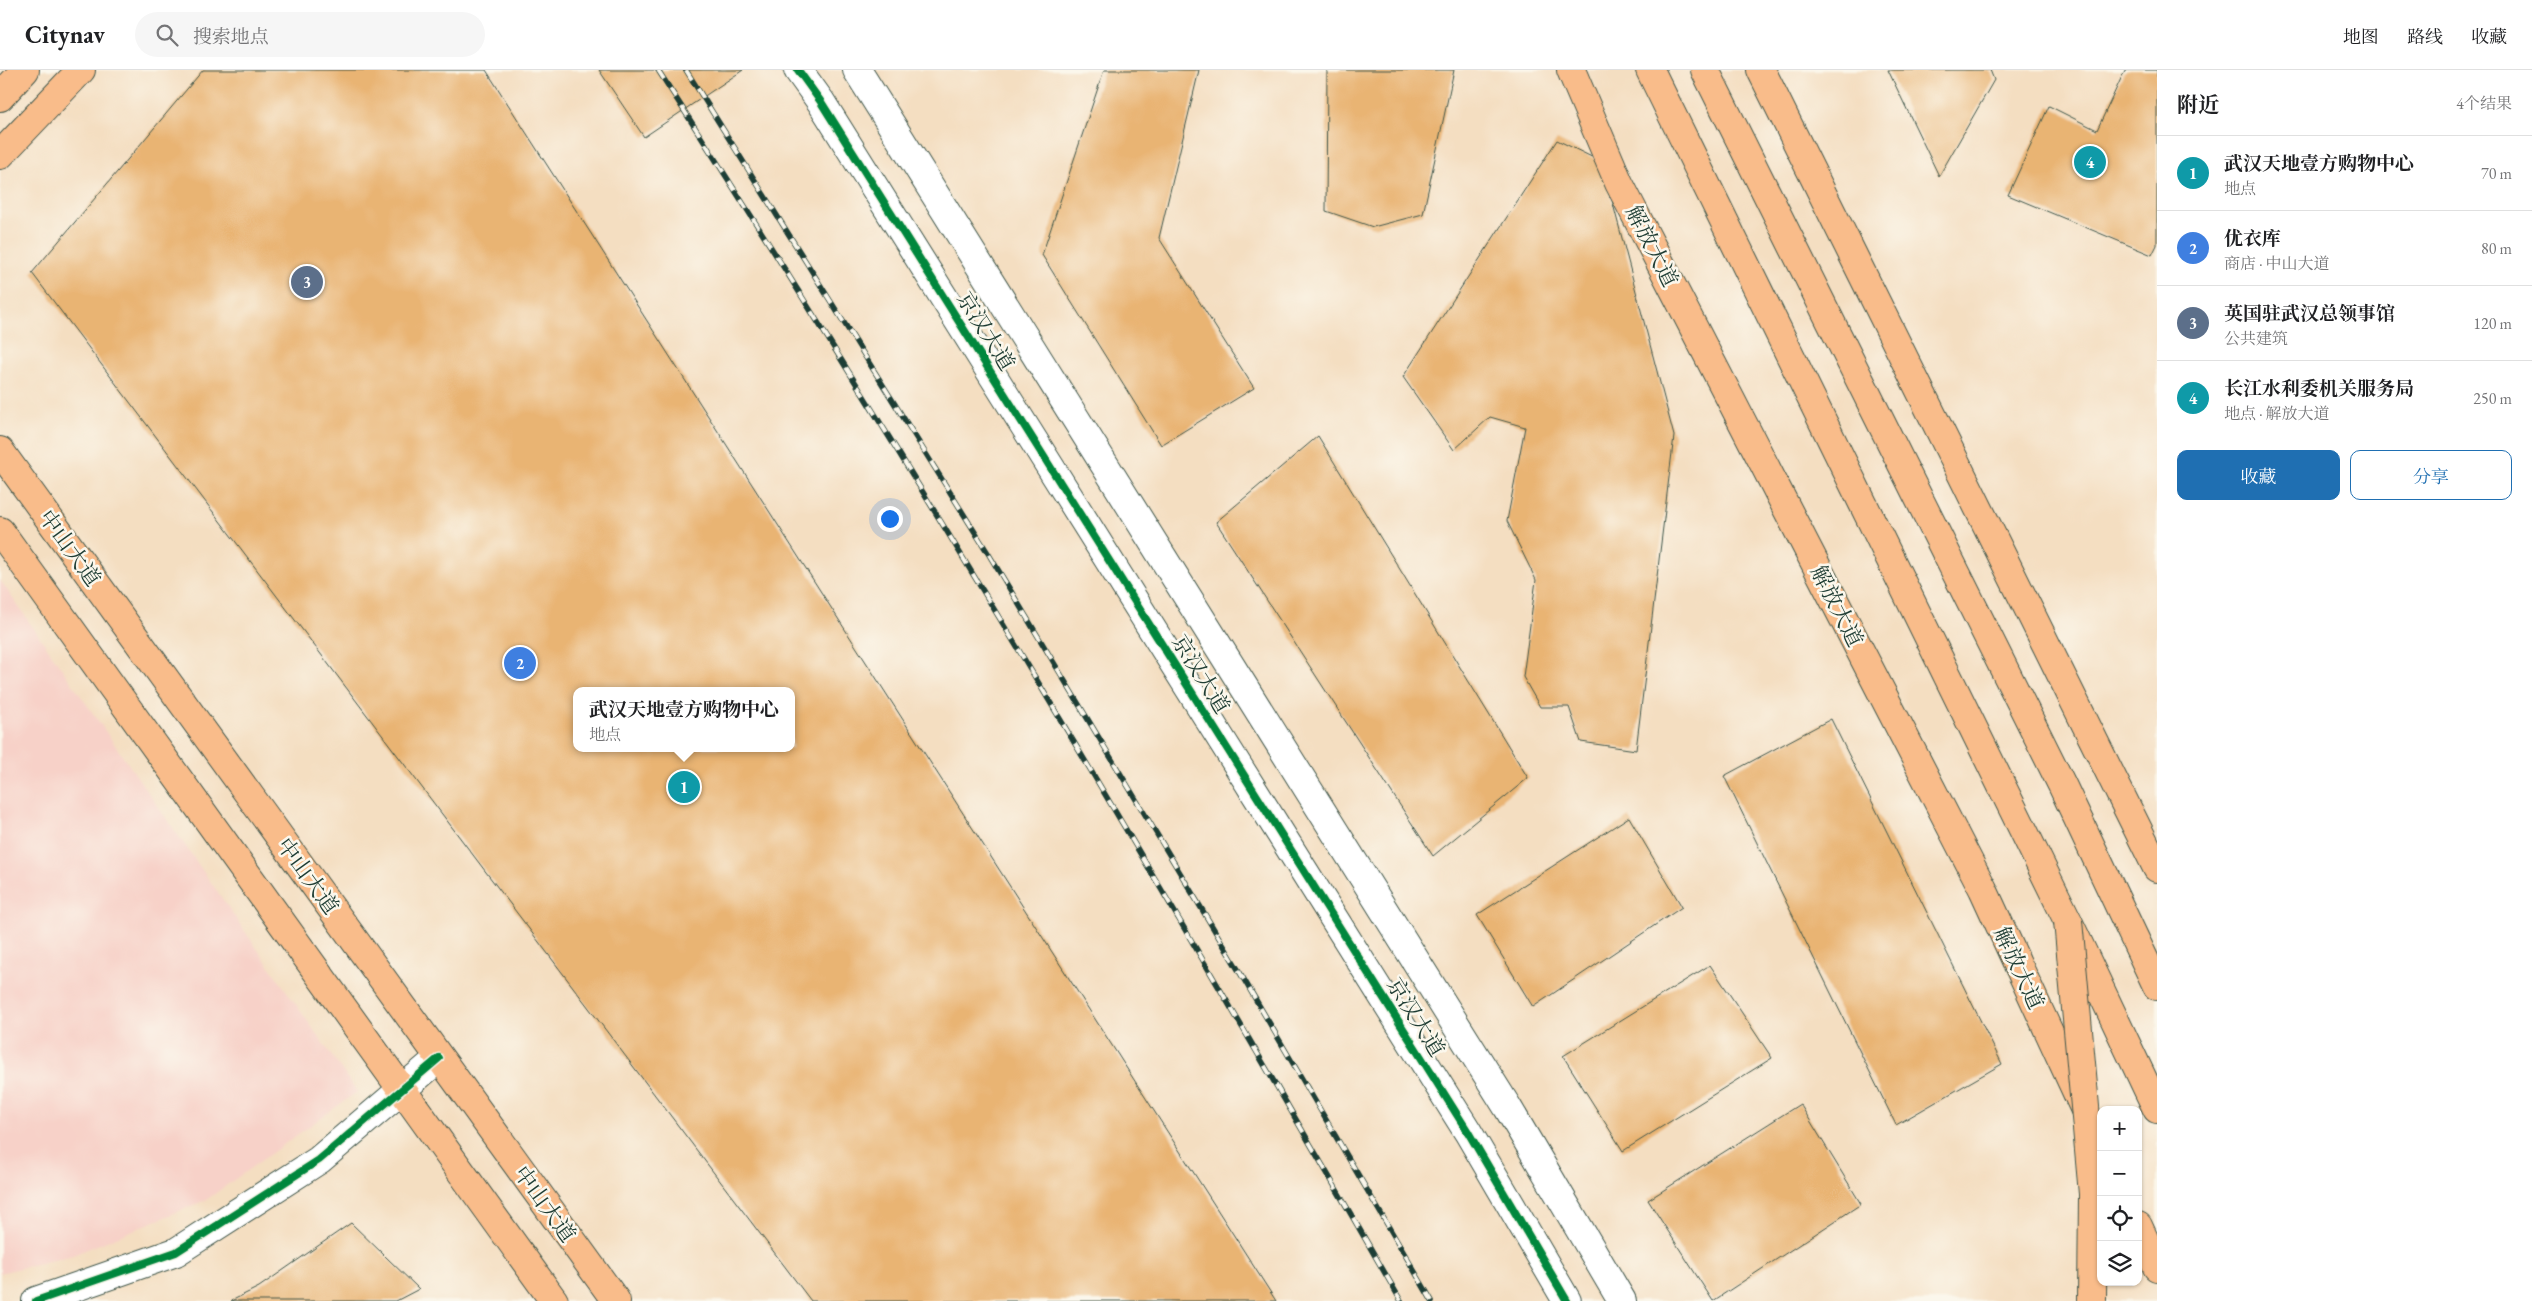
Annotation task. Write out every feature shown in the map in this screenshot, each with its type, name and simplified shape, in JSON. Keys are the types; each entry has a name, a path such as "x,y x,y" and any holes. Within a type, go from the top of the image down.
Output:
{"main road":[{"path":"0,97 26,70"},
{"path":"0,154 80,70"},
{"name":"解放大道","path":"1570,70 1619,184 1983,888 2097,1136"},
{"path":"1650,70 2068,921 2157,1109"},
{"path":"1705,70 2062,785 2157,986"},
{"path":"1760,70 2157,868"},
{"name":"中山大道","path":"0,451 616,1301"},
{"name":"中山大道","path":"0,531 554,1301"},
{"path":"2068,921 2093,1194 2092,1301"},
{"path":"2142,1235 2157,1267"}],"street":[{"name":"京汉大道","path":"798,70 826,110 1463,1124 1567,1301"},
{"name":"京汉大道","path":"857,70 1508,1108 1622,1301"},
{"path":"36,1301 176,1252 319,1160 439,1058"}],"shaded area":[{"path":"0,580 357,1092 206,1200 73,1255 0,1273"}],"building":[{"path":"203,70 486,70 1276,1301 811,1301 32,273"},
{"path":"599,70 743,70 644,137"},
{"path":"1104,70 1199,70 1159,238 1254,388 1161,445 1042,255"},
{"path":"1327,70 1454,70 1423,214 1373,227 1326,211"},
{"path":"1888,70 1990,70 1994,80 1939,176"},
{"path":"2125,70 2157,70 2157,245 2152,255 2008,195 2049,106 2097,130"},
{"path":"1557,140 1602,162 1674,436 1636,750 1581,742 1569,707 1540,707 1523,677 1536,580 1507,521 1525,427 1490,417 1454,450 1403,377"},
{"path":"1318,436 1528,778 1433,856 1216,522"},
{"path":"1831,719 2002,1064 1896,1125 1724,776"},
{"path":"1629,817 1682,907 1533,1007 1477,915"},
{"path":"1710,965 1772,1058 1623,1151 1563,1056"},
{"path":"1800,1104 1861,1204 1713,1301 1648,1200"},
{"path":"351,1223 419,1289 396,1301 231,1301 259,1287"}],"railway":[{"path":"658,70 850,374 1037,681 1221,990 1401,1301"},
{"path":"686,70 988,553 1239,971 1432,1301"}],"cycle path":[{"path":"798,70 821,102 1468,1132 1567,1301"},
{"path":"36,1301 176,1252 319,1160 439,1058"}],"place":[{"name":"长江水利委机关服务局","path":"2090,162"},
{"name":"英国驻武汉总领事馆","path":"307,282"},
{"name":"优衣库","path":"520,663"},
{"name":"武汉天地壹方购物中心","path":"684,787"}]}
